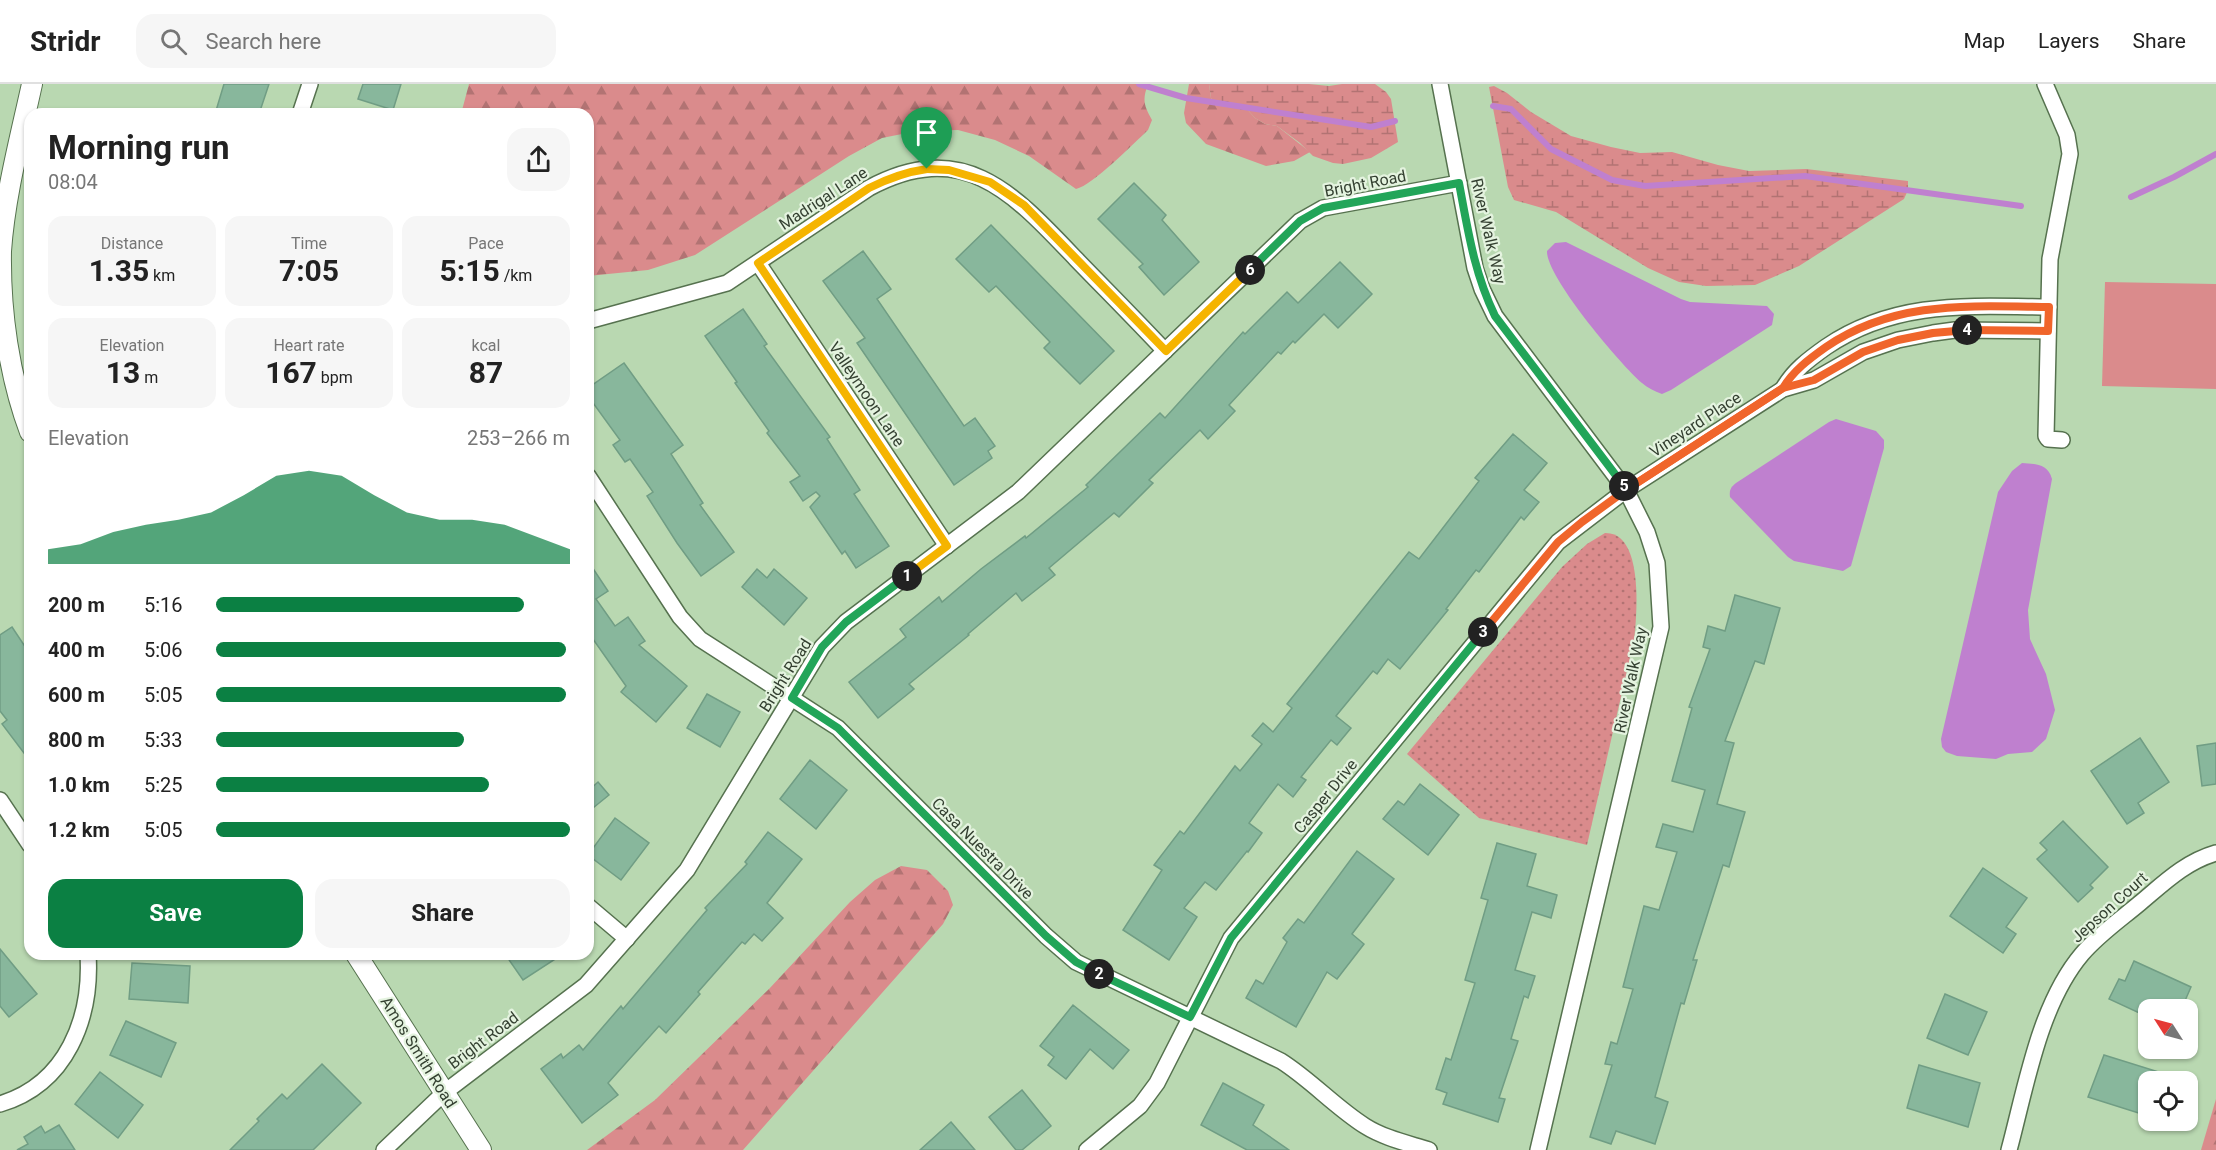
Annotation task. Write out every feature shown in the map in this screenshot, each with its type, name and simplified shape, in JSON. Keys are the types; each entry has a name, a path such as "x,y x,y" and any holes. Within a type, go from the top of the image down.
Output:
{"street":[{"path":"27,108 32,84"},
{"path":"302,108 310,84"},
{"name":"River Walk Way","path":"1440,84 1475,268 1482,289 1495,316 1626,490 1647,532 1657,563 1661,627 1538,1150"},
{"path":"2045,84 2063,126 2070,154 2050,259 2045,434 2048,439 2062,440"},
{"path":"24,121 3,229 0,304 16,386 24,412"},
{"name":"Madrigal Lane","path":"594,319 727,283 869,188 888,178 927,169 949,170 990,182 1024,205 1166,351"},
{"name":"Bright Road","path":"384,1150 445,1092 586,985 627,939 687,870 822,647 846,622 1018,492 1300,221 1323,208 1459,183"},
{"name":"Valleymoon Lane","path":"758,263 947,546"},
{"name":"Vineyard Place","path":"1783,388 1794,372 1821,350 1850,332 1878,320 1937,307 2049,307"},
{"name":"Vineyard Place","path":"1626,490 1783,388 1814,380 1863,352 1913,336 1955,330 2048,331"},
{"name":"Casa Nuestra Drive","path":"594,485 680,617 700,639 838,728 1038,928 1076,962 1281,1061 1302,1074 1362,1125 1375,1132 1429,1150"},
{"name":"Casper Drive","path":"1086,1150 1140,1106 1157,1083 1231,938 1558,542 1626,490"},
{"path":"0,800 24,836"},
{"name":"Jepson Court","path":"2009,1150 2047,1011 2082,954 2180,869 2216,853"},
{"path":"594,911 627,939"},
{"path":"0,1104 26,1092 41,1081 59,1063 71,1045 82,1021 88,998 88,960"},
{"name":"Amos Smith Road","path":"360,960 481,1150"}],"green space":[{"path":"469,84 1148,84 1145,103 1152,120 1148,130 1113,163 1092,180 1076,189 1029,156 995,140 958,130 917,131 882,138 849,156 695,255 648,270 594,275 594,108 463,108"},
{"path":"1189,84 1209,84 1214,103 1246,108 1255,118 1265,124 1277,126 1310,152 1294,161 1266,166 1206,144 1186,123 1184,113"},
{"path":"1209,84 1329,86 1375,84 1391,99 1398,142 1371,158 1343,164 1333,163 1313,156 1277,126 1265,124 1255,118 1246,108 1214,103"},
{"path":"1494,86 1571,136 1611,147 1640,153 1672,152 1749,171 1806,169 1908,181 1908,190 1904,199 1799,266 1755,285 1706,286 1679,282 1648,268 1556,212 1514,200 1508,187 1489,87"},
{"path":"2105,282 2216,284 2216,389 2102,386"},
{"path":"1605,533 1618,536 1626,546 1632,560 1636,613 1634,640 1587,845 1479,818 1407,754 1562,567 1587,544"},
{"path":"901,866 927,870 948,891 953,905 943,924 743,1150 587,1150 655,1100 769,989 850,902 875,880"},
{"path":"2216,1099 2216,1150 2201,1150"}],"shaded area":[{"path":"1566,242 1690,302 1767,306 1774,314 1772,325 1671,390 1659,393 1642,383 1618,358 1586,320 1558,280 1547,251 1555,243"},
{"path":"1836,419 1876,431 1884,440 1884,448 1851,566 1843,571 1794,561 1730,497 1731,489 1736,483"},
{"path":"2022,463 2037,465 2048,470 2052,479 2028,610 2030,639 2046,674 2055,710 2046,739 2032,752 2008,754 1996,759 1957,756 1946,752 1942,747 1941,739 1998,492 2012,471"}],"building":[{"path":"224,84 269,84 261,108 217,108"},
{"path":"363,84 401,84 394,108 358,99"},
{"path":"1134,183 1166,215 1162,220 1199,262 1164,295 1139,267 1143,264 1098,219"},
{"path":"991,225 1114,351 1080,384 1044,348 1050,342 996,286 989,292 956,259"},
{"path":"863,251 891,289 877,299 964,426 975,418 995,446 988,451 992,458 954,485 857,343 865,338 823,281"},
{"path":"1340,262 1372,294 1338,328 1324,314 1295,343 1293,341 1281,354 1278,352 1229,405 1235,411 1208,439 1200,430 1149,480 1153,483 1119,517 1114,513 1049,568 1055,575 1022,601 1016,593 909,684 914,689 878,718 849,682 906,637 900,629 939,597 942,602 1088,487 1086,485 1160,413 1165,418 1243,332 1245,334 1287,292 1298,303"},
{"path":"743,309 767,344 764,346 830,437 827,439 860,490 854,494 889,546 856,568 845,551 842,554 810,507 820,496 816,492 803,501 790,482 800,476 767,433 769,431 705,336"},
{"path":"624,363 683,445 671,454 703,503 700,505 734,552 701,576 647,496 653,492 630,459 625,462 613,445 620,440 594,404 594,384"},
{"path":"1513,434 1547,463 1524,490 1539,502 1524,520 1521,517 1479,572 1476,570 1446,609 1448,610 1400,669 1388,659 1377,674 1373,671 1336,716 1351,728 1337,745 1331,740 1301,777 1306,780 1293,797 1278,784 1249,823 1262,833 1248,852 1216,890 1205,882 1184,908 1197,917 1169,960 1123,930 1162,870 1154,865 1180,831 1184,834 1235,766 1240,771 1262,744 1252,736 1263,723 1273,732 1292,708 1287,704 1409,552 1419,559 1479,481 1475,478"},
{"path":"757,569 767,578 774,569 807,598 784,625 742,587"},
{"path":"594,570 608,591 596,599 615,626 628,617 645,641 639,645 687,686 656,722 621,692 626,686 594,641"},
{"path":"1735,595 1780,608 1764,664 1755,661 1725,741 1734,743 1717,804 1745,812 1729,867 1723,865 1693,960 1697,960 1684,1004 1681,1003 1655,1097 1668,1102 1655,1144 1616,1131 1611,1144 1590,1137 1612,1065 1605,1064 1611,1042 1617,1044 1633,989 1623,987 1644,906 1659,910 1677,852 1656,847 1663,824 1693,832 1705,790 1672,781 1692,708 1689,707 1710,649 1703,647 1708,626 1725,631"},
{"path":"12,627 24,645 24,753 2,724 7,720 0,711 0,635"},
{"path":"707,694 740,712 720,747 687,728"},
{"path":"2140,738 2169,782 2138,803 2144,813 2127,824 2091,771"},
{"path":"2216,743 2216,784 2202,786 2197,746"},
{"path":"810,760 847,790 816,829 780,799"},
{"path":"598,782 609,795 594,807 594,786"},
{"path":"1420,784 1459,815 1428,855 1383,819 1398,801 1404,805"},
{"path":"615,818 649,843 621,880 594,860 594,847"},
{"path":"2063,821 2108,867 2090,885 2093,888 2078,902 2037,859 2047,850 2040,843"},
{"path":"768,832 802,859 767,903 783,918 762,941 754,934 745,944 742,942 666,1033 659,1026 608,1083 618,1095 582,1123 541,1069 561,1054 563,1058 579,1045 583,1050 621,1006 623,1009 707,910 705,908 747,864 745,862"},
{"path":"1497,843 1536,854 1527,886 1557,895 1551,918 1532,912 1515,970 1535,976 1528,998 1524,996 1511,1039 1518,1041 1499,1098 1505,1099 1498,1122 1443,1104 1447,1093 1436,1089 1446,1058 1451,1060 1475,983 1465,980 1488,900 1481,898"},
{"path":"1357,851 1394,879 1352,934 1364,944 1337,979 1327,972 1296,1027 1246,998 1256,980 1263,984 1287,942 1283,938 1298,919 1304,923"},
{"path":"1983,868 2027,898 2006,927 2016,934 2003,953 1950,916"},
{"path":"0,949 37,994 9,1017 0,1006"},
{"path":"509,960 554,960 523,980"},
{"path":"2134,961 2191,987 2186,999 2138,999 2138,1012 2109,999 2119,979 2125,981"},
{"path":"132,963 190,966 188,1003 129,999"},
{"path":"1945,994 1987,1012 1968,1055 1927,1038"},
{"path":"1073,1005 1129,1050 1113,1069 1090,1049 1066,1079 1048,1065 1054,1057 1040,1046"},
{"path":"126,1021 176,1043 161,1077 110,1055"},
{"path":"2104,1055 2155,1071 2138,1071 2138,1113 2088,1097"},
{"path":"322,1064 361,1103 313,1150 230,1150 282,1094 287,1099"},
{"path":"1919,1065 1980,1083 1968,1127 1907,1108"},
{"path":"100,1072 143,1105 118,1138 75,1104"},
{"path":"1223,1083 1264,1105 1253,1125 1289,1150 1247,1150 1201,1125"},
{"path":"1022,1090 1051,1126 1022,1150 1016,1150 989,1117"},
{"path":"951,1122 975,1150 920,1150"},
{"path":"59,1125 75,1150 17,1150 28,1144 24,1137 41,1126 45,1133"}],"waterway":[{"path":"1139,84 1186,98 1371,127 1395,121"},
{"path":"1493,106 1511,109 1551,149 1612,180 1645,186 1805,176 2021,206"},
{"path":"2131,197 2216,154"}],"route":[{"path":"927,169 906,172 869,188 758,263 947,546 846,622 822,647 792,698 838,728 1046,936 1076,962 1190,1017 1231,938 1558,542 1582,522 1626,490 1783,388 1814,380 1863,352 1913,336 1955,330 2048,331 2049,307 1937,307 1878,320 1850,332 1821,350 1794,372 1783,388 1687,450 1626,490 1495,316 1475,268 1459,183 1323,208 1300,221 1166,351 1024,205 990,182 969,174 927,169"}]}
